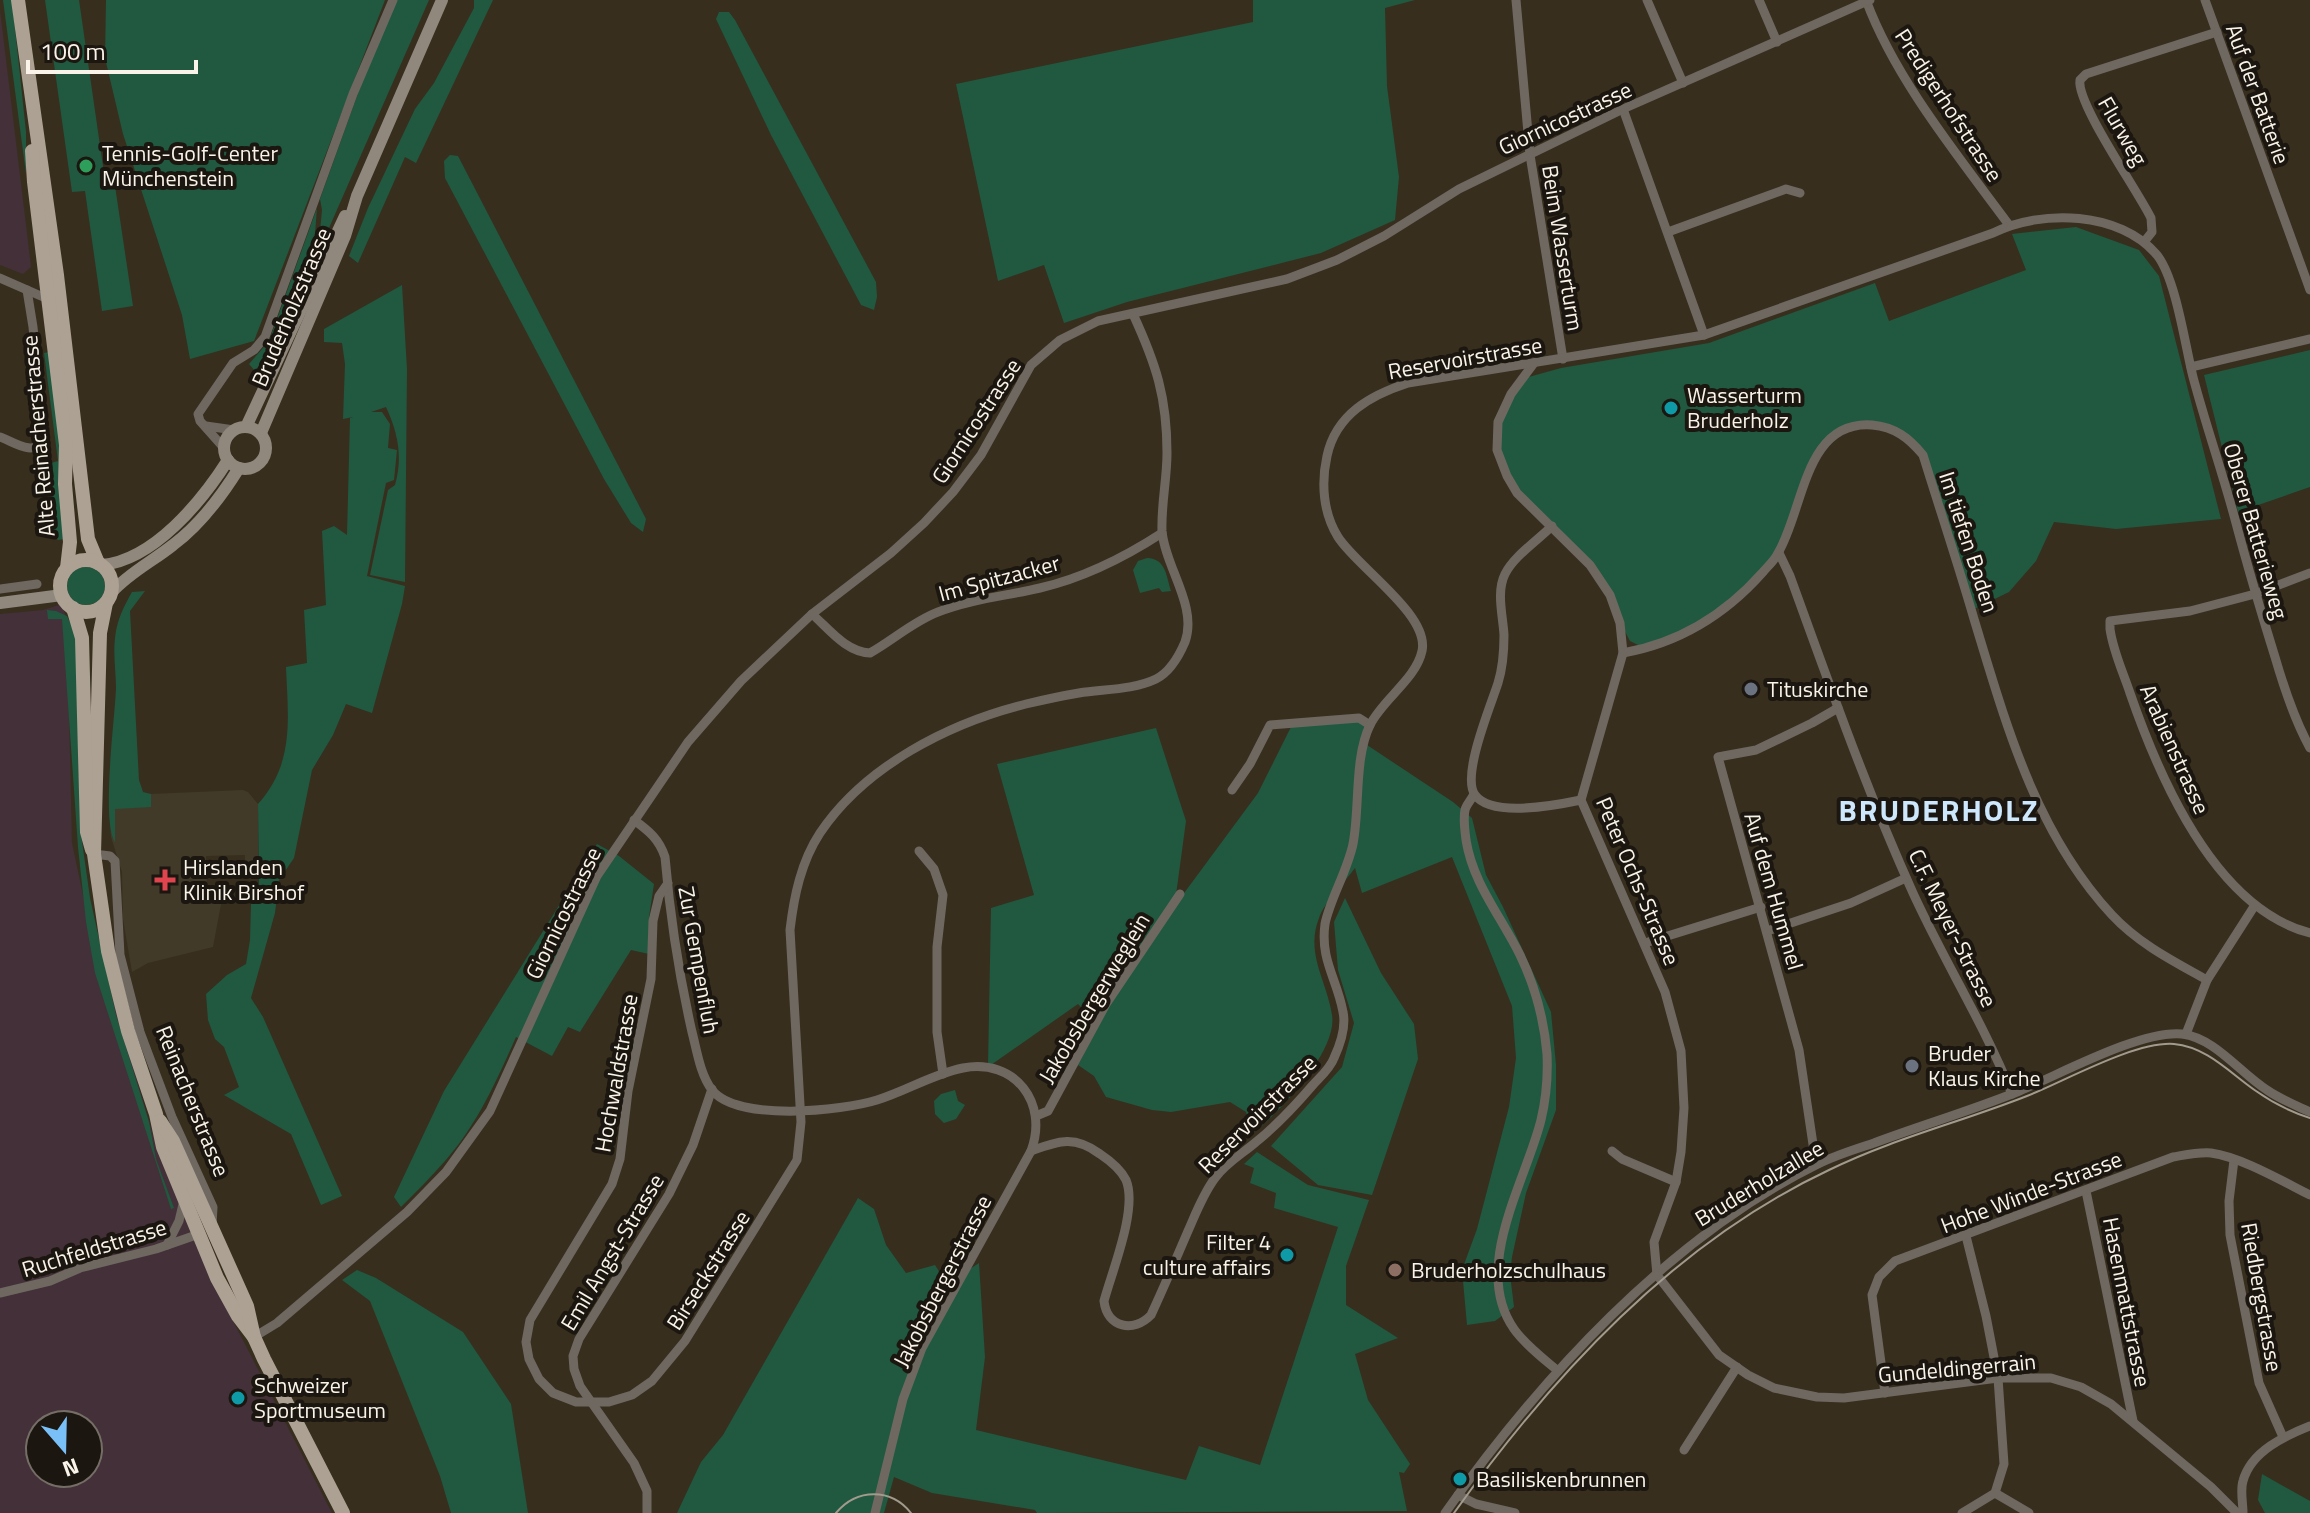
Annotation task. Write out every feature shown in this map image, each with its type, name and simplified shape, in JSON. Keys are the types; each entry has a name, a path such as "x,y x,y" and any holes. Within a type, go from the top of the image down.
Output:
{"main road":[{"name":"Alte Reinacherstrasse","path":"18,0 34,119 34,182 88,539 100,564"},
{"name":"Bruderholzstrasse","path":"261,433 345,236 357,196 442,0"},
{"name":"Bruderholzstrasse","path":"240,428 336,232 357,196"},
{"name":"Alte Reinacherstrasse","path":"54,302 66,445 65,484 70,542 67,568"},
{"path":"230,459 202,497 165,533 125,560 100,564 81,560 67,568 62,576 62,595 73,608 92,611 120,583 175,544 198,523 215,504 230,459 225,441 240,428 261,433 266,445 264,458 253,467 230,459"},
{"path":"100,564 109,574 109,597"},
{"path":"0,603 62,595"},
{"name":"Reinacherstrasse","path":"109,597 100,633 94,854 102,922 115,979 163,1147 184,1199 247,1306 254,1337 343,1513"},
{"name":"Reinacherstrasse","path":"73,608 82,638 87,832 94,854"},
{"name":"Reinacherstrasse","path":"156,1114 173,1141 205,1232"}],"street":[{"path":"230,459 200,421 198,414 233,363 254,350 265,337 353,94 393,0"},
{"name":"Beim Wasserturm","path":"1516,0 1530,155 1563,359"},
{"path":"1647,0 1683,83"},
{"path":"1759,0 1777,42"},
{"name":"Auf der Batterie","path":"2205,0 2310,290"},
{"name":"Giornicostrasse","path":"254,1337 277,1323 407,1212 446,1172 490,1111 597,876 688,742 741,681 812,614 891,553 953,492 981,455 1031,365 1060,340 1098,321 1287,279 1337,260 1384,236 1459,189 1623,109 1868,1"},
{"name":"Predigerhofstrasse","path":"1868,1 1873,20 1908,84 2009,225"},
{"name":"Flurweg","path":"2144,242 2152,232 2151,218 2089,111 2080,90 2080,80 2086,74 2217,32"},
{"path":"1623,109 1704,335"},
{"path":"1668,232 1786,189 1800,193"},
{"name":"Reservoirstrasse","path":"1031,1151 1059,1141 1085,1143 1110,1161 1126,1180 1129,1210 1104,1301 1115,1322 1125,1327 1135,1327 1151,1315 1202,1198 1214,1179 1224,1167 1282,1120 1333,1062 1341,1039 1344,1014 1325,961 1323,940 1326,920 1346,874 1353,842 1364,741 1370,725 1412,670 1422,652 1423,635 1413,619 1339,538 1328,514 1323,494 1329,448 1348,416 1359,405 1382,392 1408,383 1704,335 2009,225 2049,219 2077,219 2128,232 2144,242"},
{"path":"2144,242 2164,266 2191,367 2310,339"},
{"path":"0,278 54,302"},
{"path":"0,437 31,450 44,441 27,290"},
{"path":"1133,314 1154,361 1165,404 1167,454 1162,533"},
{"name":"Peter Ochs-Strasse","path":"1534,363 1511,394 1498,422 1497,450 1517,493 1590,565 1610,595 1620,623 1623,653 1581,800 1665,992 1681,1051 1684,1108 1676,1182 1654,1242 1657,1275"},
{"name":"Oberer Batterieweg","path":"2191,367 2255,594 2288,699 2310,748"},
{"name":"Im tiefen Boden","path":"1623,653 1646,649 1681,636 1715,617 1748,588 1779,553 1818,451 1834,435 1862,425 1888,427 1910,440 1923,455 2006,726 2030,789 2061,846 2112,915 2161,955 2207,980"},
{"path":"206,426 240,428"},
{"path":"1552,526 1503,576 1500,593 1504,658 1470,782 1480,800 1516,809 1581,800"},
{"name":"Im Spitzacker","path":"812,614 848,646 857,652 870,653 935,613 967,602 1043,588 1090,572 1134,551 1162,533"},
{"name":"Birseckstrasse","path":"591,1403 609,1402 632,1395 652,1381 685,1341 797,1160 801,1141 801,1110 790,930 795,890 819,835 846,799 880,772 951,730 1024,705 1158,679 1176,662 1186,638 1186,613 1162,533"},
{"name":"C.F. Meyer-Strasse","path":"1779,553 1906,878 1991,1042 2012,1094"},
{"path":"2255,594 2310,573"},
{"path":"0,589 37,584"},
{"name":"Arabienstrasse","path":"2255,594 2190,611 2110,621 2111,638 2136,709 2188,827 2223,872 2255,905 2274,918 2310,933"},
{"name":"Auf dem Hummel","path":"1819,1163 1814,1151 1799,1050 1718,757 1756,750 1838,708"},
{"path":"1232,790 1250,764 1270,725 1359,718 1370,725"},
{"path":"1474,794 1465,810 1469,858 1478,883 1519,954 1533,987 1542,1015 1547,1055 1546,1090 1540,1121 1500,1249 1502,1300 1514,1329 1558,1371"},
{"name":"Zur Gempenfluh","path":"634,820 660,843 665,857 679,977 700,1063 712,1089"},
{"path":"919,851 934,869 943,895 937,947 937,1032 943,1074"},
{"name":"Reinacherstrasse","path":"94,854 110,856 115,861 120,955 140,1032 167,1105 213,1207 205,1232"},
{"path":"1767,931 1851,903 1906,878"},
{"name":"Hochwaldstrasse","path":"591,1403 576,1402 553,1393 539,1379 529,1359 526,1342 530,1320 540,1299 612,1184 620,1159 628,1091 651,979 653,921 659,896 668,883"},
{"name":"Jakobsbergerweglein","path":"1036,1116 1048,1111 1106,1004 1180,894"},
{"path":"2255,905 2207,980 2186,1034 2220,1053 2265,1089 2310,1112"},
{"path":"1645,943 1761,907"},
{"name":"Bruderholzallee","path":"1445,1513 1558,1371 1657,1275 1745,1208 1819,1163 2012,1094 2139,1040 2161,1034 2186,1034"},
{"path":"712,1089 733,1104 801,1110 873,1101 943,1074 964,1068 988,1067 1005,1071 1024,1089 1036,1116"},
{"name":"Emil Angst-Strasse","path":"647,1513 647,1491 634,1463 580,1386 573,1356 579,1339 669,1194 693,1145 712,1089"},
{"name":"Jakobsbergerstrasse","path":"875,1513 903,1399 922,1348 1031,1151 1037,1134 1036,1116"},
{"path":"1612,1151 1622,1159 1676,1182"},
{"name":"Hohe Winde-Strasse","path":"1885,1393 1872,1295 1879,1277 1895,1261 2173,1157 2213,1153 2310,1195"},
{"name":"Riedbergstrasse","path":"2234,1160 2229,1201 2230,1235 2259,1383 2283,1437"},
{"name":"Hasenmattstrasse","path":"2086,1191 2133,1421"},
{"path":"167,1245 179,1221 184,1199"},
{"name":"Ruchfeldstrasse","path":"0,1293 30,1287 80,1268 205,1232"},
{"path":"1966,1236 1998,1378 2004,1464 1995,1493 1968,1512"},
{"name":"Gundeldingerrain","path":"1657,1275 1719,1355 1774,1388 1817,1397 1844,1398 1998,1378 2051,1378 2081,1387 2111,1404 2240,1513"},
{"path":"1684,1450 1737,1367"},
{"path":"2240,1513 2243,1481 2258,1456 2283,1437 2310,1426"},
{"path":"1995,1493 2029,1513"},
{"path":"1458,1495 1476,1504 1515,1513"}],"shaded area":[{"path":"0,10 31,267 23,274 0,265"},
{"path":"62,604 67,621 72,843 86,909 160,1158 211,1278 332,1513 0,1513 0,614 43,610"},
{"name":"Hirslanden Klinik Birshof","path":"243,790 258,804 258,866 245,862 245,855 206,856 207,888 222,899 213,947 148,963 132,972 123,919 122,872 111,837 109,807 151,807 151,794"}],"green space":[{"path":"3,0 12,0 26,132 26,174"},
{"name":"Tennis-Golf-Center Münchenstein","path":"45,0 79,0 106,187 115,186 133,306 102,311 85,191 72,192"},
{"path":"106,0 385,0 254,341 190,359 182,315 123,134 105,58"},
{"path":"397,0 429,0 318,253 322,210 320,199 366,71"},
{"path":"474,0 493,0 416,163 405,157 358,263 349,256 368,208 415,109 434,83 474,8"},
{"path":"1253,0 1415,0 1385,8 1387,86 1399,177 1395,220 1321,253 1127,302 1064,323 1044,265 998,281 956,84 1253,22"},
{"path":"719,12 729,12 735,20 876,282 874,310 861,305 771,135 716,19"},
{"path":"450,155 458,156 646,519 643,532 631,523 604,479 445,178 444,161"},
{"path":"317,208 313,260 260,377 249,364 269,341"},
{"path":"2076,227 2139,250 2159,276 2221,519 2116,529 2054,522 2036,561 2009,592 1972,610 1923,455 1888,427 1862,425 1834,435 1818,451 1779,553 1715,617 1646,649 1630,641 1590,565 1517,493 1497,450 1498,422 1525,378 1561,368 1709,343 1875,283 1889,321 2026,270 2012,234"},
{"path":"402,285 407,369 405,582 370,575 388,490 395,485 399,465 394,426 386,407 371,412 382,412 390,424 388,448 397,450 394,480 386,483 367,576 405,586 402,604 372,713 346,704 333,735 312,770 294,858 279,880 275,913 251,998 263,1017 342,1196 321,1205 291,1134 224,1095 239,1087 224,1047 215,1039 208,1020 206,994 227,975 246,964 251,904 259,885 258,804 278,772 287,739 286,667 307,663 304,610 326,605 322,531 334,526 347,535 350,418 353,417 343,419 345,364 342,343 324,342 324,329"},
{"path":"2310,350 2310,487 2238,512 2204,375"},
{"path":"49,352 60,446 65,539 58,540 55,537 47,464 58,461 44,353"},
{"path":"1147,558 1162,565 1171,591 1162,592 1159,588 1140,593 1133,570 1138,561"},
{"path":"86,567 99,573 105,586 99,599 86,605 73,599 67,586 73,573"},
{"path":"145,591 130,611 139,780 143,792 151,794 151,807 115,809 115,842 111,831 109,792 116,688 115,638 121,614 132,592"},
{"path":"47,610 67,616 76,635 80,827 90,898 116,1015 149,1122 156,1159 174,1208 171,1209 95,973 78,847 62,619 48,619"},
{"path":"1359,718 1370,725 1367,745 1472,818 1486,875 1551,1012 1556,1110 1526,1193 1512,1257 1510,1274 1514,1307 1495,1321 1467,1325 1462,1270 1477,1229 1509,1107 1516,1058 1512,1006 1452,857 1362,893 1355,868 1330,899 1319,918 1314,944 1332,1015 1326,1046 1291,1097 1252,1134 1246,1112 1230,1102 1171,1112 1152,1110 1106,1097 1094,1076 1078,1065 1108,1008 1176,904 1258,793 1293,723"},
{"path":"1156,728 1186,821 1176,895 1093,1019 1078,1004 988,1067 991,908 1034,895 997,764"},
{"path":"597,844 619,856 654,884 649,917 649,954 631,950 580,1032 568,1027 552,1056 516,1037 494,1086 467,1132 445,1161 401,1207 394,1197 444,1091"},
{"path":"1345,898 1381,973 1414,1024 1418,1059 1372,1195 1318,1185 1271,1146 1342,1067 1354,1023 1338,970 1334,922"},
{"path":"955,1090 958,1101 965,1105 956,1119 944,1123 935,1114 934,1101 941,1094"},
{"path":"1257,1152 1308,1185 1369,1200 1346,1266 1346,1305 1398,1338 1355,1354 1368,1400 1410,1464 1404,1473 1399,1472 1407,1511 1037,1513 1035,1510 932,1493 894,1477 884,1513 677,1513 701,1462 723,1435 858,1198 874,1209 886,1245 906,1273 935,1265 947,1284 979,1263 985,1357 976,1430 1186,1480 1199,1446 1260,1465 1338,1227 1274,1208 1276,1193 1250,1183 1254,1168 1244,1164"},
{"path":"357,1270 376,1278 463,1332 511,1404 528,1513 451,1513 440,1476 370,1301 342,1280"},
{"path":"2262,1474 2310,1501 2310,1513 2265,1513 2258,1500"}],"tram line":[{"path":"1454,1513 1532,1412 1620,1318 1668,1274 1772,1200 1829,1170 1877,1149 2027,1096 2120,1055 2158,1045 2174,1044 2197,1050 2269,1099 2310,1118"},
{"path":"836,1513 854,1499 874,1494 894,1499 911,1513"}],"place":[{"name":"Tennis-Golf-Center Münchenstein","path":"86,166"},
{"name":"Wasserturm Bruderholz","path":"1671,408"},
{"name":"Tituskirche","path":"1751,689"},
{"name":"Hirslanden Klinik Birshof","path":"165,880"},
{"name":"Bruder Klaus Kirche","path":"1912,1066"},
{"name":"Filter 4 culture affairs","path":"1287,1255"},
{"name":"Bruderholzschulhaus","path":"1395,1270"},
{"name":"Schweizer Sportmuseum","path":"238,1398"},
{"name":"Basiliskenbrunnen","path":"1460,1479"}],"district":[{"name":"BRUDERHOLZ","path":"1939,811"}]}
